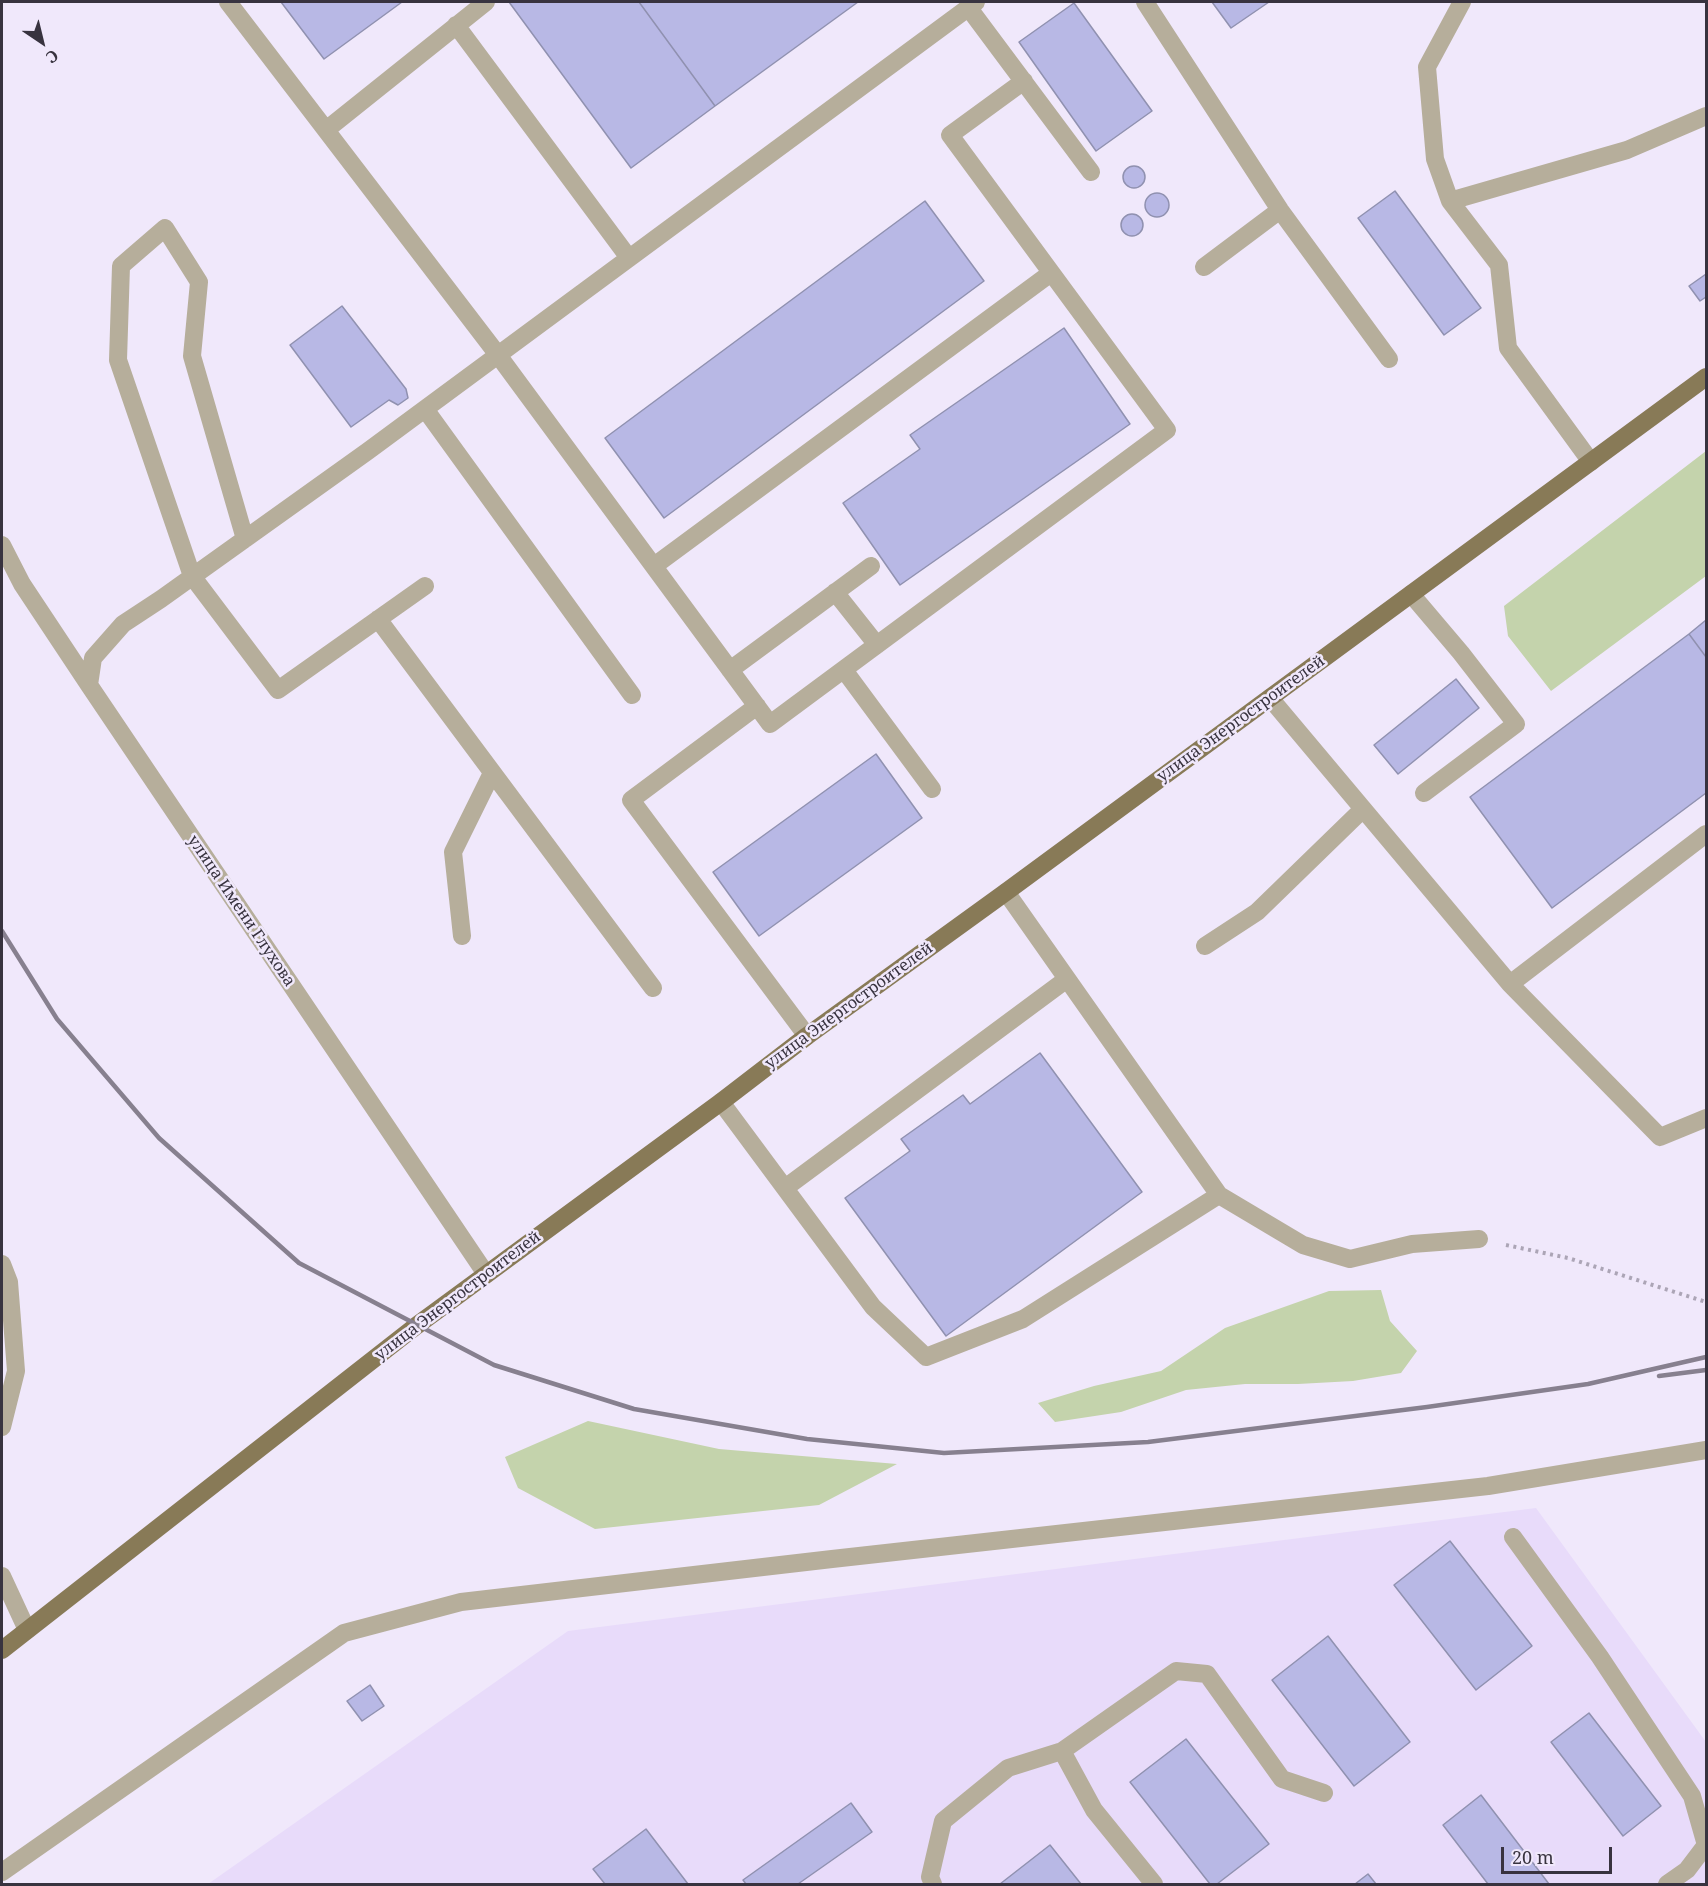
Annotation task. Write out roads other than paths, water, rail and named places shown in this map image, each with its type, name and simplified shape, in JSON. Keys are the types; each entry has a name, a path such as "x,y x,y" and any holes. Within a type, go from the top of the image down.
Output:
{"main road":[{"name":"улица Энергостроителей","path":"2,1650 416,1326 807,1036 1707,377"}],"street":[{"path":"228,2 498,355 770,724 1167,430 951,135 1024,81"},
{"path":"327,130 486,2"},
{"path":"1145,2 1280,210 1389,359"},
{"path":"1462,2 1426,67 1435,159 1450,201 1499,265 1508,348 1591,462"},
{"path":"88,685 93,658 123,624 425,409 972,4 1024,81 1091,172"},
{"path":"456,25 629,258"},
{"path":"1450,201 1627,150 1707,116"},
{"path":"1204,267 1280,210"},
{"path":"245,539 192,356 199,282 165,228 121,266 118,360 192,576 278,690 425,586"},
{"path":"654,566 1052,273"},
{"path":"425,409 632,695"},
{"name":"улица Имени Глухова","path":"2,545 22,584 88,685 486,1274"},
{"path":"730,670 871,566"},
{"path":"835,592 877,645"},
{"path":"1411,594 1461,653 1516,724 1424,793"},
{"path":"378,619 653,988"},
{"path":"844,670 932,789"},
{"path":"1270,698 1510,984 1660,1137 1707,1118"},
{"path":"757,706 631,800 807,1036"},
{"path":"462,936 453,852 492,773"},
{"path":"1205,946 1257,912 1363,809"},
{"path":"1510,984 1707,834"},
{"path":"1006,892 1219,1195 1302,1245 1350,1259 1412,1244 1479,1239"},
{"path":"785,1188 1067,980"},
{"path":"721,1102 873,1307 926,1357 1023,1319 1219,1195"},
{"path":"2,1264 9,1282 16,1371 2,1427"},
{"path":"2,1872 344,1633 461,1602 1488,1486 1707,1450"},
{"path":"1513,1537 1600,1657 1692,1796 1706,1845 1687,1870 1667,1884"},
{"path":"2,1576 27,1630"},
{"path":"933,1884 930,1877 942,1821 1008,1768 1062,1751 1176,1671 1207,1674 1282,1779 1324,1793"},
{"path":"1062,1751 1094,1810 1154,1884"}],"railway":[{"path":"2,931 57,1019 159,1138 299,1263 494,1365 634,1409 807,1439 944,1453 1148,1442 1427,1407 1588,1384 1706,1357"},
{"path":"1659,1376 1706,1370"}]}
